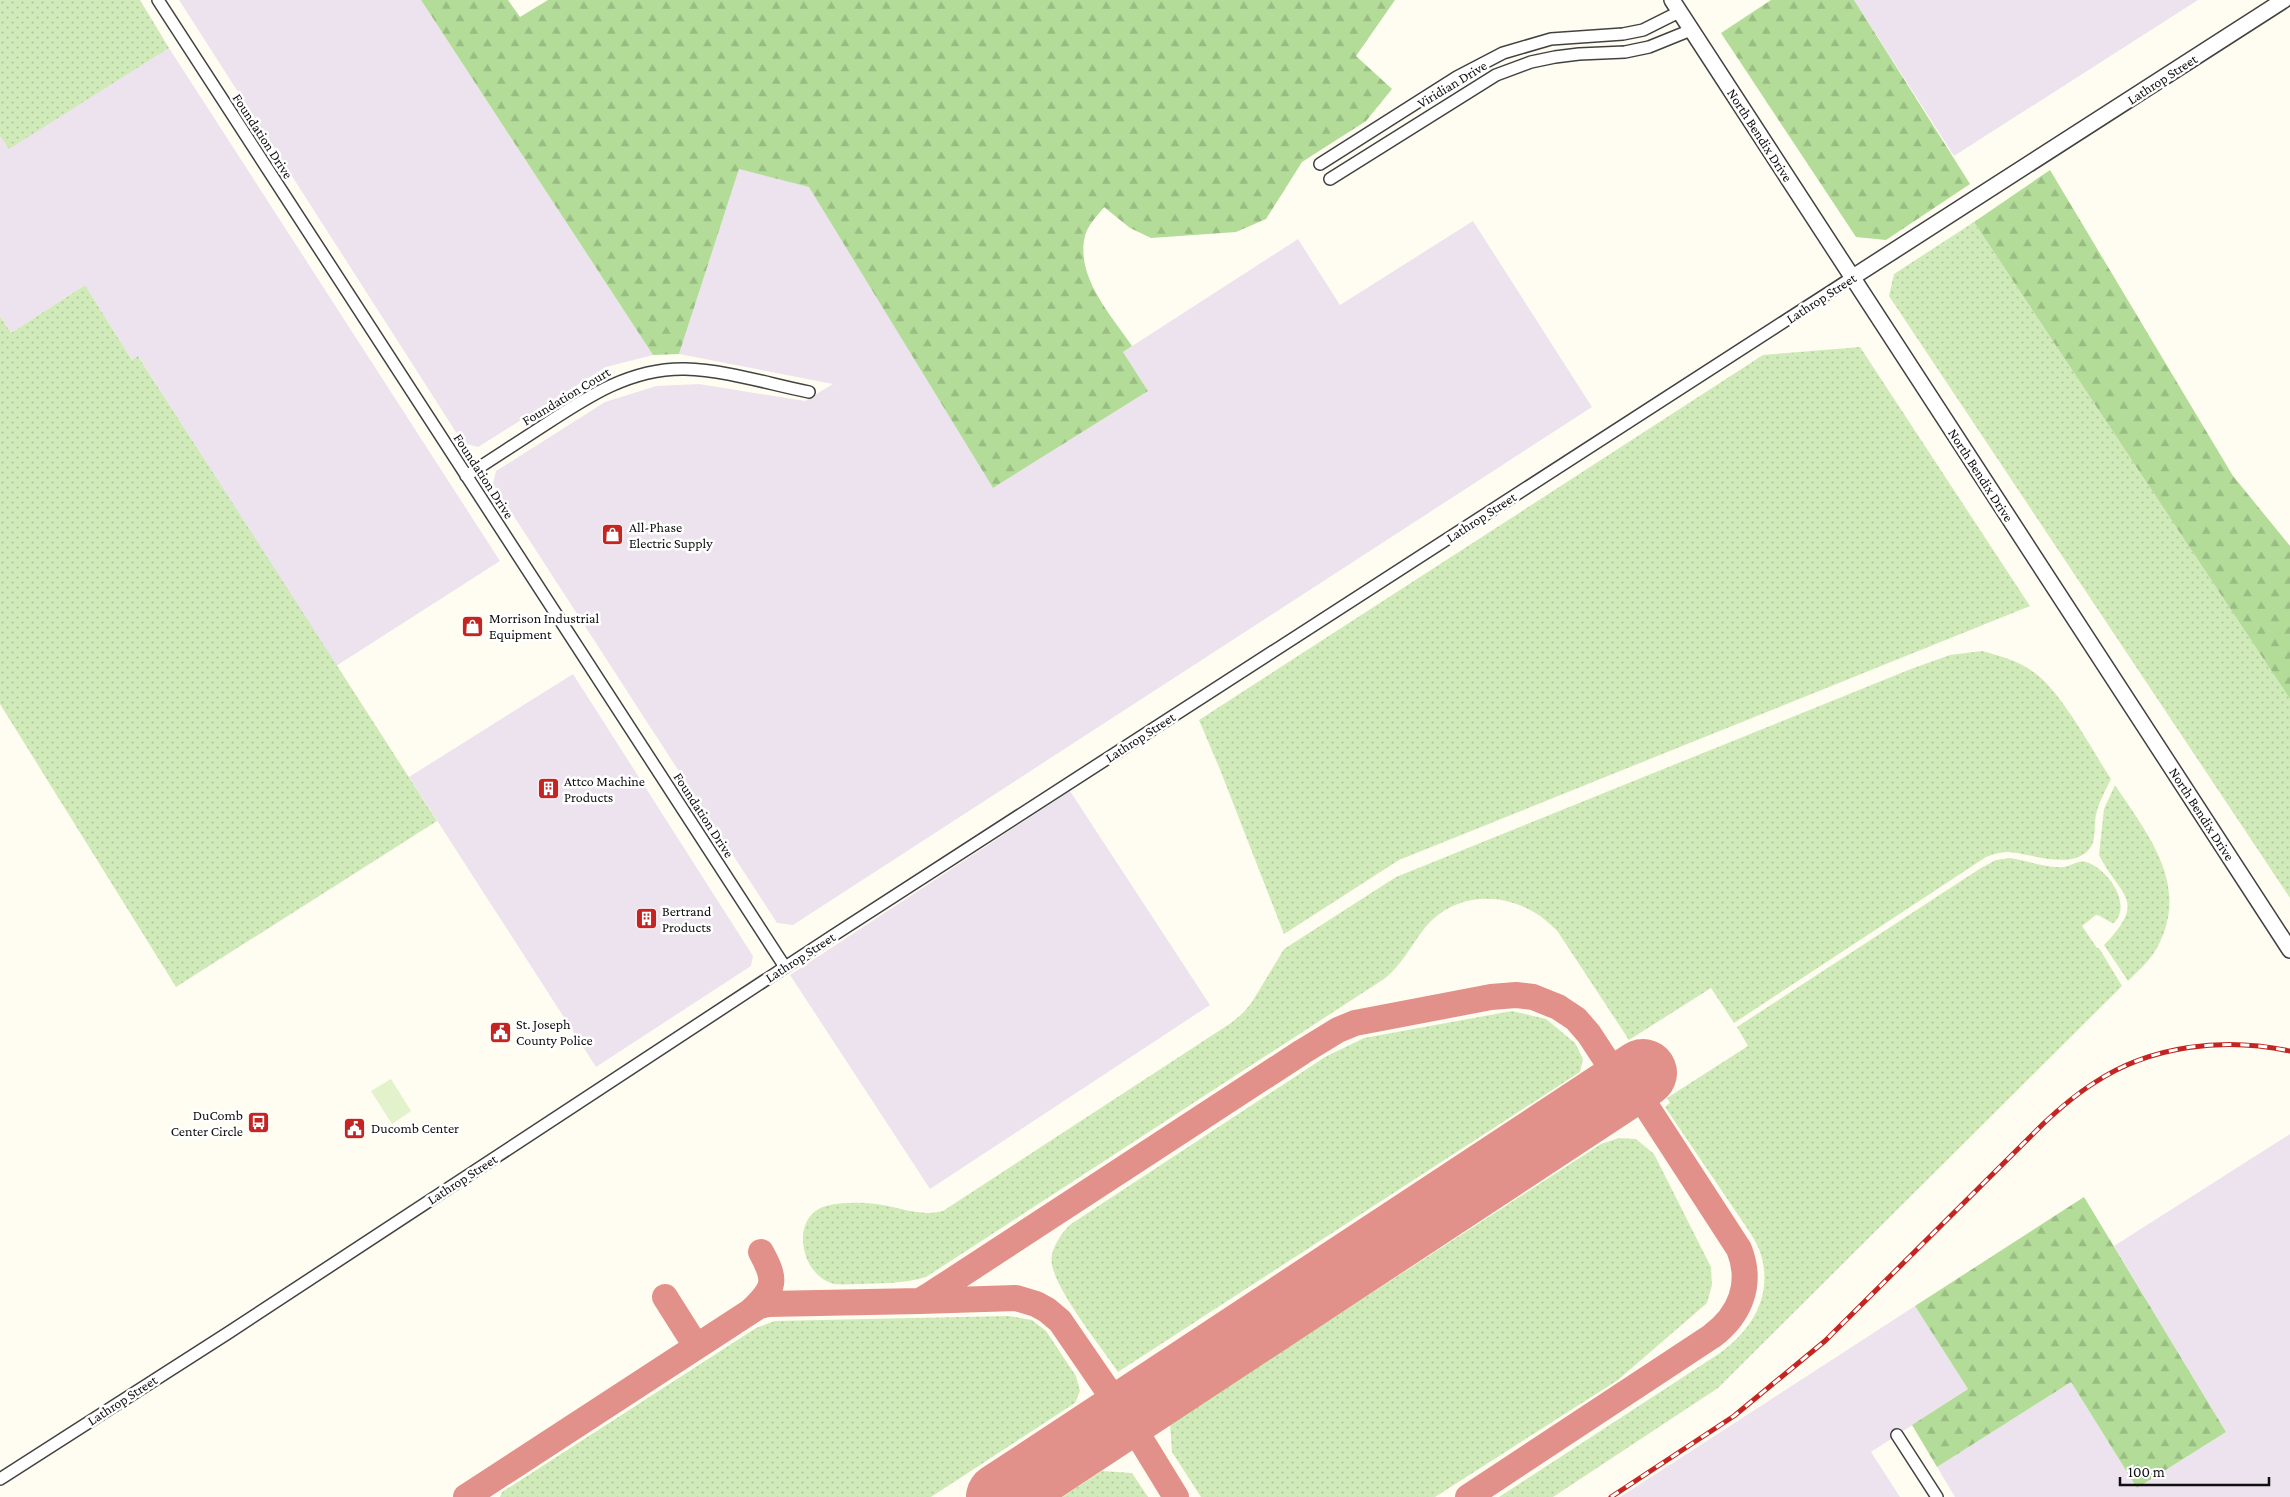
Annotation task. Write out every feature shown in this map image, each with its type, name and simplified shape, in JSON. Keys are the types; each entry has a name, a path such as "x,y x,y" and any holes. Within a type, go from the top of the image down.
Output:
{"street":[{"name":"Foundation Drive","path":"158,0 785,967"},
{"name":"Lathrop Street","path":"0,1479 236,1328 785,967 1582,451 2284,0"},
{"name":"North Bendix Drive","path":"1675,6 2290,950"},
{"name":"Viridian Drive","path":"1320,164 1457,76 1503,53 1551,39 1623,34 1644,30 1675,6"},
{"name":"Viridian Drive","path":"1330,179 1496,75 1531,62 1555,57 1625,52 1649,47 1691,30"},
{"name":"Foundation Court","path":"466,476 600,390 641,374 682,369 709,371 809,392"},
{"path":"1897,1435 1937,1497"}],"shaded area":[{"path":"179,0 421,0 653,355 606,367 478,447 463,443"},
{"path":"1854,0 2198,0 1954,156"},
{"path":"169,48 500,561 336,666 139,357 132,360 85,285 11,333 0,316 0,136 9,148"},
{"path":"739,169 810,187 993,488 1148,391 1123,352 1298,239 1340,305 1473,221 1592,407 793,925 777,923 493,484 496,471 605,402 656,386 699,384 805,401 833,384 679,354"},
{"path":"573,674 753,956 751,966 596,1067 409,777"},
{"path":"1070,791 1210,1005 930,1189 790,975"},
{"path":"2290,1134 2290,1497 1955,1497 1937,1467 2071,1382 2137,1488 2226,1432 2114,1246"},
{"path":"1915,1306 1968,1389 1871,1452 1900,1497 1620,1497"}],"green space":[{"path":"0,0 140,0 169,48 9,149 0,136"},
{"path":"421,0 508,0 520,17 548,0 1395,0 1356,56 1392,89 1366,121 1302,162 1266,219 1236,232 1151,238 1130,228 1104,207 1086,232 1083,251 1085,266 1090,280 1105,308 1132,346 1123,352 1148,391 993,488 809,187 739,169 679,354 653,355"},
{"path":"1771,0 1854,0 1970,184 1886,240 1856,237 1721,33"},
{"path":"2050,170 2233,476 2290,546 2290,699 1974,222"},
{"path":"1974,222 2290,699 2290,898 1889,296 1894,274"},
{"path":"85,285 132,360 138,356 437,821 176,987 0,704 0,316 11,333"},
{"path":"1860,347 2030,606 1399,860 1284,934 1199,720 1763,355"},
{"path":"1982,651 2020,664 2043,680 2064,705 2111,779 2097,810 2092,845 2085,853 2075,858 2064,860 2008,852 1986,857 1734,1023 1711,988 1629,1040 1558,932 1545,920 1530,910 1514,903 1497,899 1463,902 1447,909 1432,920 1398,966 1384,979 926,1277 892,1283 835,1284 823,1279 807,1259 803,1233 807,1221 814,1212 826,1206 844,1203 876,1204 926,1213 943,1211 1231,1023 1252,1002 1284,949 1396,877 1911,669 1950,655"},
{"path":"2115,785 2152,842 2161,861 2167,881 2169,902 2167,923 2158,946 2148,960 2128,981 2104,945 2125,918 2128,908 2122,890 2099,855 2104,809"},
{"path":"2010,858 2043,866 2057,867 2086,862 2102,871 2109,879 2119,897 2121,906 2119,915 2114,923 2096,915 2082,926 2097,948 2099,948 2122,986 1718,1388 1553,1497 1499,1497 1720,1353 1742,1334 1757,1311 1762,1298 1764,1284 1764,1270 1759,1250 1751,1234 1665,1107 1670,1103 1667,1098 1748,1046 1737,1027 1981,868 1996,860"},
{"path":"1512,1011 1546,1019 1575,1043 1583,1059 1580,1072 1118,1372 1062,1290 1052,1265 1054,1248 1063,1232 1071,1224 1325,1057 1364,1038"},
{"path":"391,1079 411,1111 392,1124 371,1091"},
{"path":"1619,1138 1636,1139 1654,1154 1711,1267 1712,1285 1707,1303 1618,1380 1435,1497 1201,1497 1172,1452 1170,1424 1601,1144"},
{"path":"2084,1197 2226,1432 2137,1488 2071,1382 1937,1467 1912,1425 1968,1389 1915,1306"},
{"path":"1009,1316 1032,1320 1046,1331 1076,1376 1080,1391 1075,1403 931,1497 500,1497 502,1492 756,1328 775,1321"},
{"path":"1102,1471 1132,1473 1148,1497 1062,1497"}],"taxiway":[{"path":"466,1497 759,1306 768,1304 920,1301 1302,1052 1338,1030 1355,1023 1491,997 1516,995 1533,997 1558,1007 1576,1019 1589,1034 1623,1086"},
{"path":"1468,1497 1712,1336 1730,1318 1741,1298 1745,1274 1739,1249 1630,1081"},
{"path":"751,1311 765,1296 771,1284 770,1270 761,1252"},
{"path":"665,1297 696,1346"},
{"path":"920,1301 1016,1298 1036,1304 1047,1310 1060,1321 1106,1388 1110,1401 1107,1412 1091,1438"},
{"path":"1091,1438 1121,1431 1138,1435 1176,1497"}],"runway":[{"path":"1000,1497 1643,1073"}],"railway":[{"path":"1611,1497 1734,1416 1825,1341 2043,1124 2080,1092 2116,1070 2164,1052 2214,1045 2240,1045 2290,1051"}],"place":[{"name":"All-Phase Electric Supply","path":"613,535"},
{"name":"Morrison Industrial Equipment","path":"473,626"},
{"name":"Attco Machine Products","path":"548,789"},
{"name":"Bertrand Products","path":"646,919"},
{"name":"St. Joseph County Police","path":"500,1032"},
{"name":"DuComb Center Circle","path":"259,1123"},
{"name":"Ducomb Center","path":"355,1128"}]}
